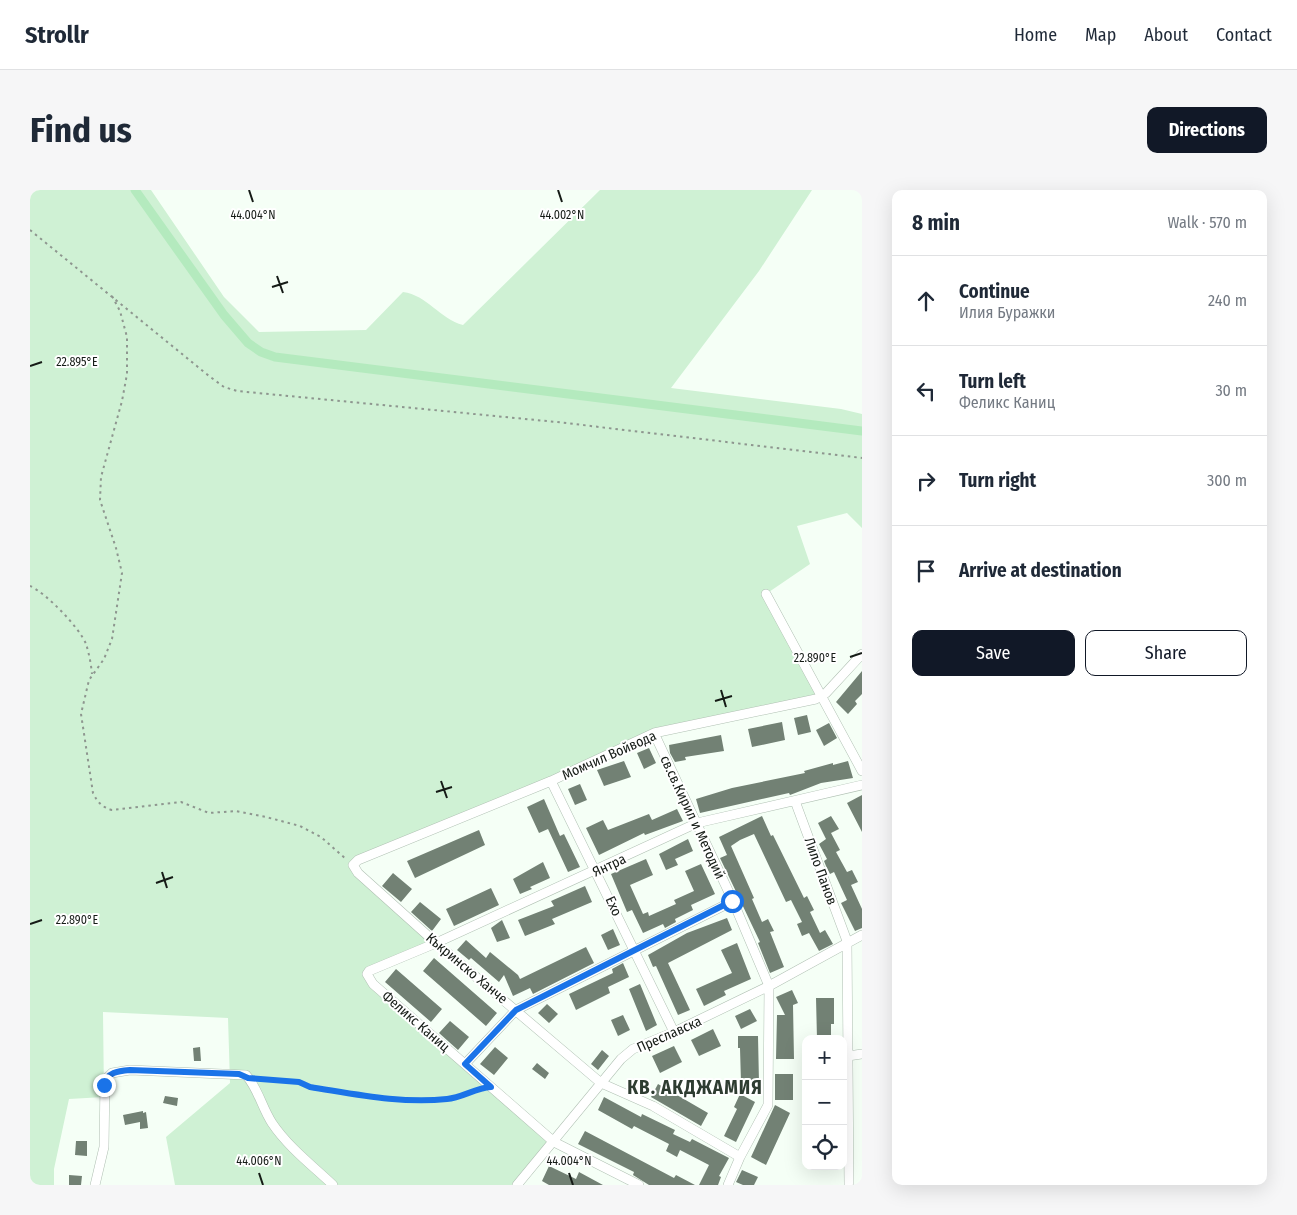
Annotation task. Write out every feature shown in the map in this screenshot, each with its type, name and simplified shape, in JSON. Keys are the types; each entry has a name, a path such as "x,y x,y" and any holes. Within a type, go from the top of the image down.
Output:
{"street":[{"path":"766,594 862,772"},
{"path":"821,696 862,654"},
{"name":"Момчил Войвода","path":"353,865 358,860 551,780 654,733 821,696"},
{"name":"св.св.Кирил и Методий","path":"654,733 769,986 768,1105 740,1157 728,1185"},
{"name":"Ехо","path":"551,780 597,870 674,1032"},
{"name":"Янтра","path":"367,974 374,968 436,943 697,824 862,785"},
{"name":"Лило Панов","path":"795,801 847,941 849,1185"},
{"name":"Къкринско Ханче","path":"353,865 358,873 436,943 601,1083 653,1106 740,1157"},
{"path":"465,1064 516,1010 732,901"},
{"name":"Преславска","path":"517,1185 621,1059 633,1049 674,1032 769,986 847,941 862,935"},
{"name":"Феликс Каниц","path":"367,974 373,984 554,1142 638,1185"},
{"path":"848,1056 862,1054"},
{"path":"95,1185 104,1147 104,1085 108,1077 119,1071 130,1070 239,1074 248,1078 278,1131 333,1185"}],"path":[{"path":"30,230 216,381 224,387 237,391 557,422 862,458"},
{"path":"108,292 116,301 123,322 128,352 127,374 122,401 101,477 100,500 122,573 112,639 104,659 92,674 86,689 81,714 93,794 104,808 120,810 181,802 209,812 236,811 266,816 300,826 321,837 353,865"},
{"path":"30,586 42,591 80,634 86,644 92,674"},
{"path":"248,1078 299,1082 310,1087 410,1101 450,1099 479,1088 491,1087"}],"green space":[{"path":"30,190 151,190 224,297 259,332 366,330 403,292 412,294 447,318 463,325 600,190 812,190 759,271 671,388 841,409 862,414 862,528 847,513 797,526 810,564 766,594 821,696 672,728 353,865 436,943 367,974 554,1142 517,1185 175,1185 166,1137 230,1083 228,1018 103,1012 104,1097 69,1099 54,1169 54,1185 30,1185"}],"building":[{"path":"862,671 862,694 855,701 857,704 848,714 836,702"},
{"path":"807,715 811,732 798,735 794,718"},
{"path":"782,722 785,740 752,747 748,729"},
{"path":"829,723 837,738 824,746 816,730"},
{"path":"721,735 724,751 685,757 686,760 675,762 670,753 669,745"},
{"path":"649,748 656,763 644,769 637,753"},
{"path":"624,761 631,777 604,786 597,770"},
{"path":"848,761 853,778 821,783 790,795 789,793 700,813 696,799 732,788 805,773 804,771"},
{"path":"580,784 587,800 575,805 568,789"},
{"path":"862,795 862,832 847,803"},
{"path":"544,799 560,836 564,834 580,867 568,872 548,829 539,833 527,807"},
{"path":"677,809 683,821 645,835 644,833 599,855 586,828 603,820 608,830 649,814 652,820"},
{"path":"762,816 804,898 807,896 814,910 810,912 820,933 825,930 833,944 819,951 809,933 802,936 797,924 802,922 791,900 786,902 754,834 740,840 731,846 754,898 752,899 762,922 768,919 774,931 770,932 784,967 770,973 758,943 760,942 720,858 727,855 719,837"},
{"path":"831,816 839,829 831,833 840,850 836,852 847,872 852,870 858,882 851,885 862,909 862,928 855,931 841,903 847,900 834,872 830,874 826,866 824,861 827,859 819,844 826,839 818,823"},
{"path":"479,830 485,845 415,878 407,861"},
{"path":"688,839 693,851 675,859 678,865 666,870 659,854"},
{"path":"646,859 653,875 630,885 643,914 648,912 649,916 676,904 674,900 694,891 685,871 701,864 715,894 691,905 693,910 675,919 676,922 665,928 663,924 643,933 632,910 627,912 611,874"},
{"path":"543,862 550,878 520,894 513,879"},
{"path":"393,873 412,889 401,902 382,886"},
{"path":"585,886 592,902 552,919 555,924 525,936 518,920 554,906 551,901"},
{"path":"491,888 499,905 454,926 446,909"},
{"path":"420,902 441,919 432,931 411,912"},
{"path":"727,918 732,930 668,963 690,1010 678,1015 656,966 653,967 648,955 687,933"},
{"path":"502,920 510,938 497,942 491,928"},
{"path":"613,929 620,945 608,950 601,935"},
{"path":"466,940 486,958 490,952 518,975 520,979 586,947 594,963 533,994 530,988 513,996 504,975 499,982 471,958 469,960 457,950"},
{"path":"737,943 751,979 724,991 726,995 704,1006 696,989 732,973 721,950"},
{"path":"434,958 497,1013 486,1026 423,971"},
{"path":"623,963 629,977 608,987 610,993 576,1010 569,994 613,973 612,969"},
{"path":"396,969 442,1009 431,1022 385,982"},
{"path":"640,984 657,1025 646,1031 629,989"},
{"path":"792,990 798,1003 793,1005 794,1059 776,1059 777,1015 785,1015 776,997"},
{"path":"816,998 834,998 834,1024 831,1024 831,1035 817,1035"},
{"path":"547,1004 558,1014 549,1023 538,1013"},
{"path":"750,1009 757,1021 741,1029 735,1016"},
{"path":"623,1015 630,1030 618,1036 611,1020"},
{"path":"450,1021 469,1037 458,1050 439,1033"},
{"path":"713,1029 721,1046 699,1056 691,1040"},
{"path":"738,1036 758,1036 759,1083 741,1083"},
{"path":"674,1046 682,1062 660,1073 652,1056"},
{"path":"200,1047 201,1061 194,1061 193,1048"},
{"path":"495,1047 508,1058 494,1075 480,1064"},
{"path":"602,1050 609,1056 598,1070 591,1064"},
{"path":"537,1063 549,1073 545,1079 532,1069"},
{"path":"775,1074 793,1074 793,1100 775,1100"},
{"path":"658,1084 708,1113 701,1126 651,1097"},
{"path":"740,1094 755,1102 736,1142 724,1136 737,1109 734,1107"},
{"path":"165,1096 178,1098 177,1106 163,1103"},
{"path":"604,1097 641,1117 642,1114 675,1130 673,1134 690,1142 692,1139 729,1158 719,1176 721,1177 718,1185 699,1185 709,1165 680,1150 677,1157 666,1151 669,1144 634,1126 632,1129 598,1110"},
{"path":"775,1105 790,1113 766,1165 751,1157"},
{"path":"143,1111 143,1113 146,1112 148,1128 140,1129 140,1122 125,1125 123,1115"},
{"path":"585,1131 674,1178 676,1175 695,1185 649,1185 633,1175 634,1172 578,1144"},
{"path":"76,1141 87,1141 87,1156 75,1155"},
{"path":"549,1166 576,1179 579,1172 603,1185 549,1185 542,1181"},
{"path":"742,1170 758,1177 754,1185 743,1185 736,1182"},
{"path":"69,1175 82,1176 81,1185 69,1185"}],"waterway":[{"path":"135,190 224,315 248,343 261,352 275,357 862,431"}],"district":[{"name":"КВ. АКДЖАМИЯ","path":"695,1087"}],"route":[{"path":"104,1085 105,1080 112,1073 119,1071 179,1070 239,1074 246,1075 248,1078 299,1082 310,1087 410,1101 450,1099 479,1088 491,1087 465,1064 516,1010 732,901"}]}
